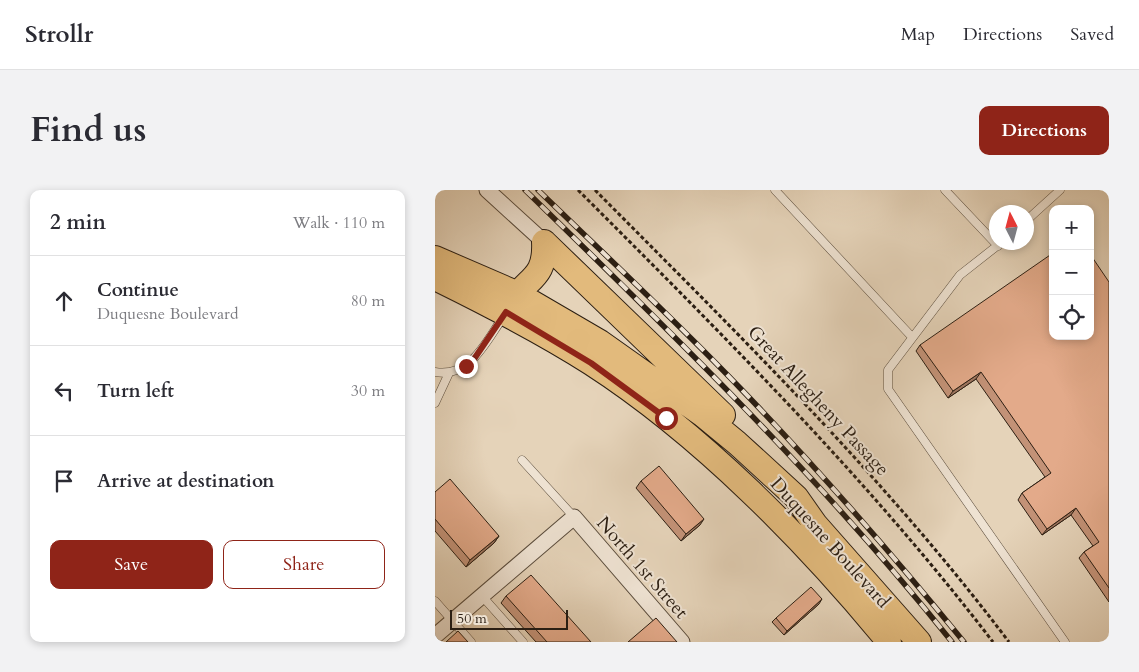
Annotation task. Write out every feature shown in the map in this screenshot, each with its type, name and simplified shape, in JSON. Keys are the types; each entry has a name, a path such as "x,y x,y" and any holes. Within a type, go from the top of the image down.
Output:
{"main road":[{"path":"511,303 540,271 543,262 544,242"},
{"path":"544,242 725,417 796,497 799,520 791,534"},
{"name":"Duquesne Boulevard","path":"435,258 511,303 708,451 856,602 889,642"},
{"name":"Duquesne Boulevard","path":"435,278 511,303 600,342 674,394 737,443 796,497 815,524 919,642"}],"street":[{"path":"487,190 544,242"},
{"path":"435,636 574,517"},
{"name":"North 1st Street","path":"574,517 682,642"}],"lane":[{"path":"775,190 912,337"},
{"path":"945,190 989,233"},
{"path":"1034,214 1060,190"},
{"path":"992,250 960,275 912,337 888,370 888,390 1065,642"},
{"path":"435,372 449,373 459,370 472,362 511,303"},
{"path":"435,403 449,373"},
{"path":"522,460 574,517"},
{"path":"482,596 523,642"},
{"path":"435,601 471,642"}],"path":[{"path":"578,190 718,330 832,450 943,576 993,642"},
{"name":"Great Allegheny Passage","path":"595,190 774,370 851,453 983,608 1009,642"}],"building":[{"path":"1049,256 1049,340 1094,340 1094,260 1109,282 1109,588 1084,552 1099,542 1076,508 1047,529 1022,493 1051,473 981,372 953,391 920,345"},
{"path":"659,466 704,519 686,534 641,481"},
{"path":"450,479 499,536 470,560 435,519 435,492"},
{"path":"531,575 591,642 547,642 506,596"},
{"path":"811,587 822,599 787,631 776,618"},
{"path":"656,618 677,642 628,642"},
{"path":"458,631 468,642 446,642"}],"railway":[{"path":"525,190 746,409 851,523 952,642"},
{"path":"538,190 691,338 799,450 964,642"}],"route":[{"path":"466,366 472,362 506,312 591,363 666,418"}]}
